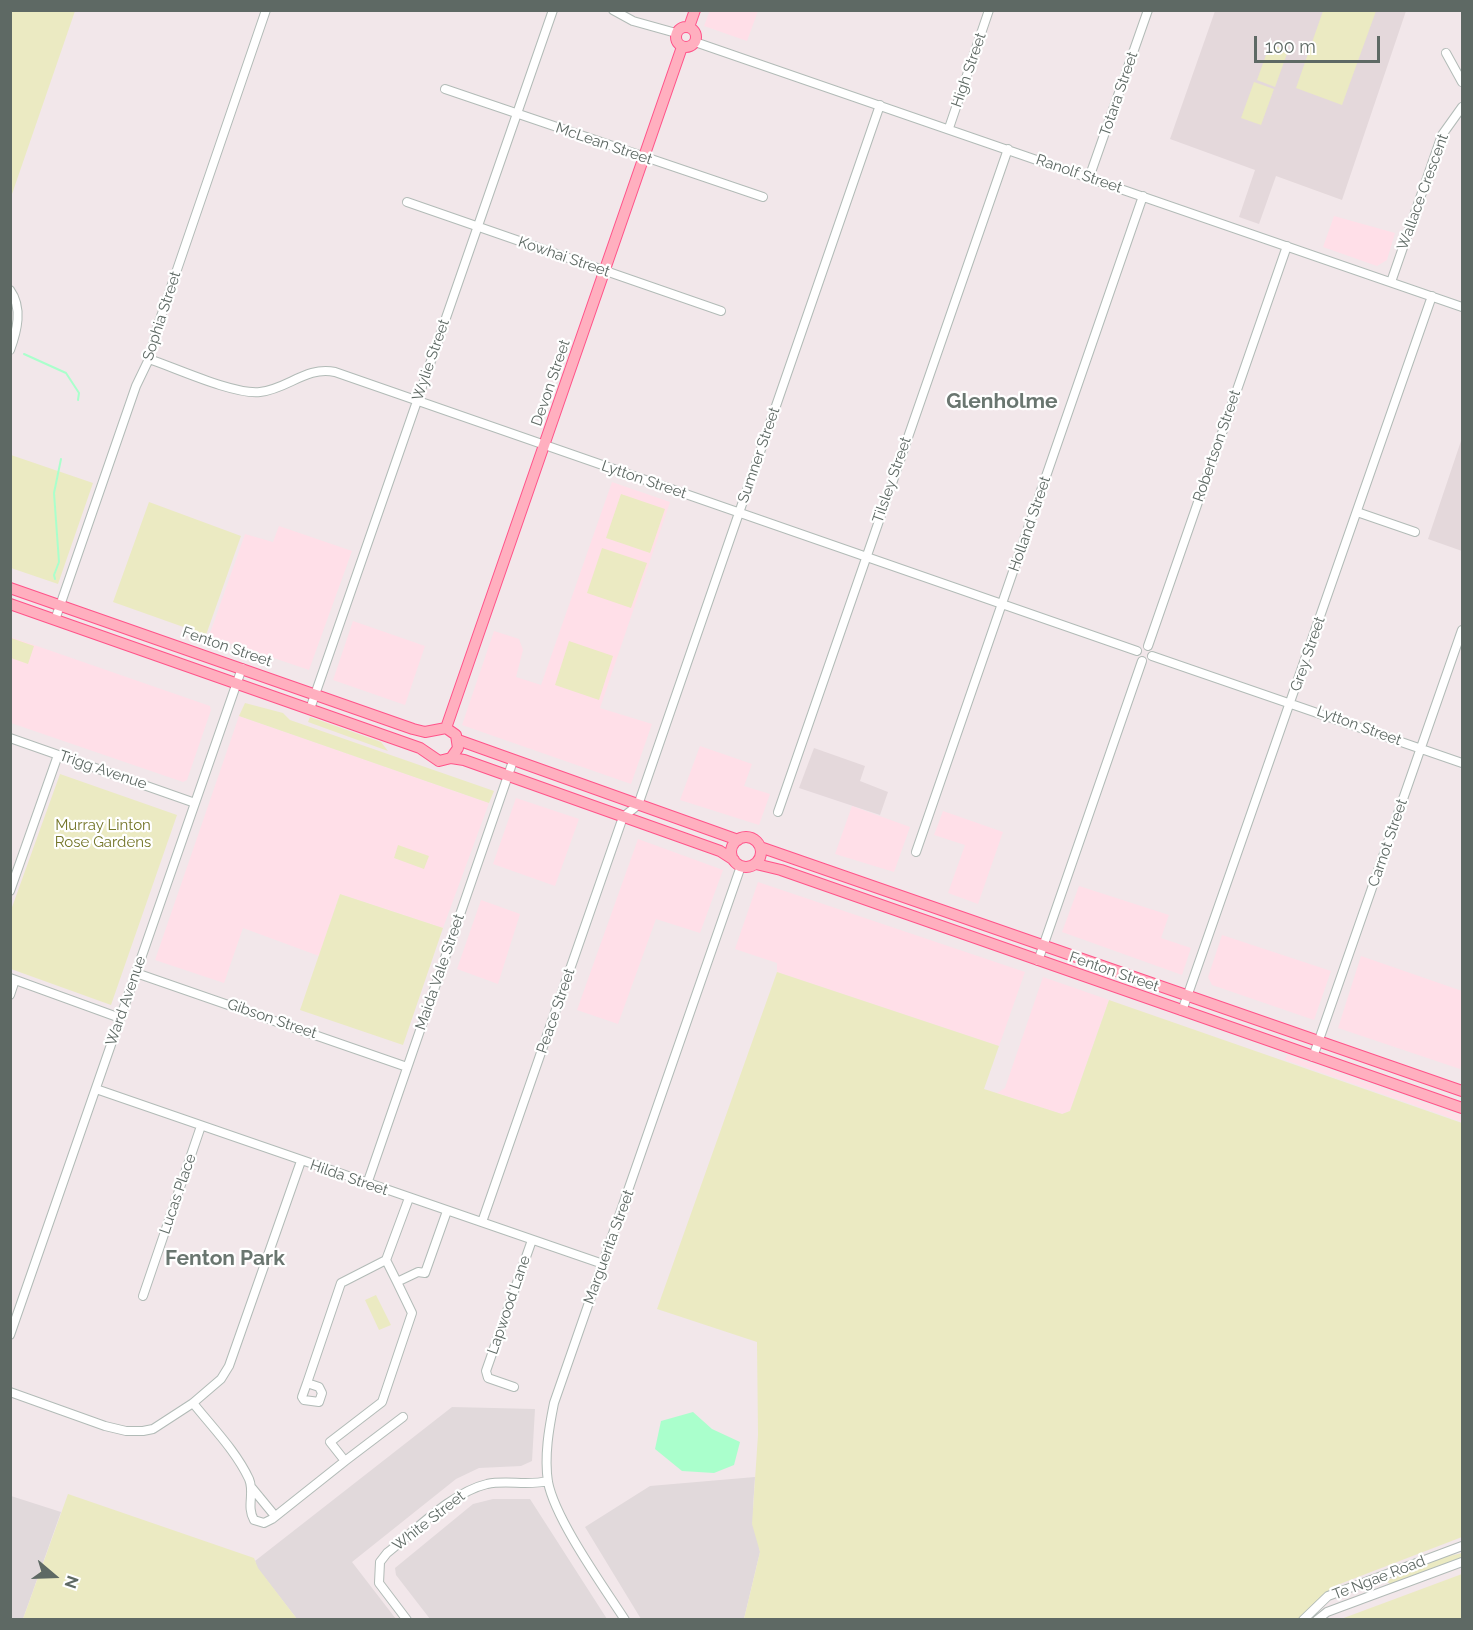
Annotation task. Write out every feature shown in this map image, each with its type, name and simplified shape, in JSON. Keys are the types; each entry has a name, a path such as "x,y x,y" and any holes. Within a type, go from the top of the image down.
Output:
{"main road":[{"path":"689,27 695,10"},
{"path":"683,27 689,27 696,34 695,42 690,47 682,47 676,41 676,33 683,27"},
{"name":"Devon Street","path":"446,728 682,47"},
{"name":"Fenton Street","path":"10,588 413,729 425,732 433,730"},
{"name":"Fenton Street","path":"10,604 420,748 428,754"},
{"path":"446,728 458,740 513,761 738,840 747,838 760,847 760,857 756,864 738,863 720,851 464,760 451,758 439,761 428,754 426,739 433,730 446,728"},
{"path":"451,758 458,748 458,740"},
{"path":"738,840 732,849 738,863"},
{"name":"Fenton Street","path":"760,847 1462,1091"},
{"name":"Fenton Street","path":"756,864 771,867 1313,1057 1462,1105"},
{"path":"895,912 900,896"}],"street":[{"name":"Sophia Street","path":"56,620 136,386 149,359 157,327 266,10"},
{"name":"Wylie Street","path":"310,709 553,10"},
{"path":"613,10 633,21 676,33"},
{"name":"High Street","path":"949,128 989,10"},
{"name":"Totara Street","path":"1089,178 1148,10"},
{"name":"Ranolf Street","path":"695,42 1462,307"},
{"path":"1446,53 1462,82"},
{"name":"McLean Street","path":"445,89 764,197"},
{"name":"Sumner Street","path":"638,805 880,105"},
{"name":"Wallace Crescent","path":"1391,282 1439,141 1448,124 1462,107"},
{"name":"Tilsley Street","path":"778,812 1008,149"},
{"name":"Holland Street","path":"916,852 1143,196"},
{"name":"Kowhai Street","path":"407,202 721,311"},
{"name":"Robertson Street","path":"1148,646 1287,246"},
{"path":"10,290 17,303 18,315 10,350"},
{"name":"Grey Street","path":"1182,1011 1432,296"},
{"name":"Lytton Street","path":"149,359 249,392 274,389 304,374 328,371 1137,651"},
{"path":"1357,512 1415,532"},
{"name":"Carnot Street","path":"1313,1057 1462,630"},
{"path":"1148,646 1153,651 1152,656 1147,661 1142,661 1138,658 1137,651 1140,647 1148,646"},
{"name":"Lytton Street","path":"1152,656 1462,763"},
{"path":"1038,961 1142,661"},
{"name":"Ward Avenue","path":"10,1335 242,668"},
{"name":"Trigg Avenue","path":"10,738 195,803"},
{"path":"10,891 58,755"},
{"name":"Maida Vale Street","path":"367,1184 513,761"},
{"path":"623,817 638,805"},
{"name":"Peace Street","path":"482,1222 623,817"},
{"name":"Marguerita Street","path":"625,1620 561,1517 548,1481 547,1459 554,1403 738,863"},
{"name":"Gibson Street","path":"136,973 407,1067"},
{"path":"10,994 13,979 120,1018"},
{"name":"Hilda Street","path":"96,1089 603,1264"},
{"name":"Lucas Place","path":"143,1296 201,1126"},
{"path":"10,1392 126,1431 153,1429 193,1403 222,1378 229,1366 301,1161"},
{"path":"307,1383 341,1283 386,1260 409,1198"},
{"path":"396,1282 418,1272 425,1273 447,1211"},
{"name":"Lapwood Lane","path":"514,1387 488,1378 486,1371 532,1240"},
{"path":"345,1461 330,1442 382,1402 412,1313 386,1260"},
{"path":"193,1403 241,1463 252,1488 275,1516"},
{"path":"252,1488 250,1510 254,1520 264,1523 403,1417"},
{"name":"White Street","path":"407,1620 379,1583 380,1562 387,1554 456,1497 470,1490 503,1482 548,1481"},
{"name":"Te Ngae Road","path":"1303,1620 1328,1596 1462,1546"},
{"name":"Te Ngae Road","path":"1317,1620 1327,1612 1462,1562"},
{"path":"1378,1578 1383,1592"}],"shaded area":[{"path":"710,10 758,11 747,41 704,26"},
{"path":"1215,11 1406,11 1342,200 1276,176 1259,224 1239,217 1255,170 1170,139"},
{"path":"1334,216 1395,233 1387,260 1377,266 1323,247"},
{"path":"1462,438 1462,551 1428,539"},
{"path":"612,482 670,502 600,708 652,724 631,784 462,725 494,631 519,639 523,650 516,677 541,685"},
{"path":"279,526 352,551 309,670 209,636 245,534 273,542"},
{"path":"353,621 425,646 405,705 333,680"},
{"path":"11,637 210,706 211,710 187,780 183,782 11,723"},
{"path":"239,716 489,803 443,928 340,894 319,956 243,928 224,983 155,960"},
{"path":"700,746 752,764 744,786 770,794 759,825 680,800"},
{"path":"814,748 865,766 860,781 888,792 880,815 799,788"},
{"path":"516,798 579,819 555,886 493,864"},
{"path":"852,806 910,827 894,872 835,854"},
{"path":"943,811 1003,832 978,904 948,893 965,845 934,835"},
{"path":"638,839 723,870 700,933 656,919 618,1024 577,1010"},
{"path":"758,882 1025,972 999,1046 777,972 777,963 735,949"},
{"path":"1079,886 1169,915 1161,938 1191,948 1182,975 1062,932"},
{"path":"481,900 520,914 498,984 457,969"},
{"path":"1222,935 1331,971 1314,1020 1212,985 1208,977"},
{"path":"1361,956 1462,991 1460,1069 1338,1028"},
{"path":"1043,977 1109,1000 1070,1111 1062,1114 997,1093 1005,1088"},
{"path":"1287,1055 1462,1116 1462,1122 1285,1060"},
{"path":"452,1407 535,1409 532,1461 521,1466 479,1468 456,1479 352,1562 396,1619 297,1619 257,1568 255,1561"},
{"path":"693,1412 712,1429 740,1442 734,1465 714,1473 682,1471 655,1449 661,1421"},
{"path":"755,1477 753,1508 760,1552 744,1619 641,1619 585,1527 650,1486"},
{"path":"11,1496 61,1512 23,1619 11,1619"},
{"path":"493,1499 530,1499 607,1619 430,1619 396,1575 395,1568 473,1504"}],"green space":[{"path":"10,11 75,11 11,197 10,197"},
{"path":"1323,11 1376,11 1342,105 1296,88"},
{"path":"1270,44 1288,51 1275,87 1257,80"},
{"path":"1254,82 1274,89 1261,125 1241,118"},
{"path":"11,455 93,483 58,584 11,568"},
{"path":"621,494 665,509 650,553 606,538"},
{"path":"149,502 241,536 206,635 113,602"},
{"path":"602,548 647,563 631,608 587,593"},
{"path":"11,638 34,646 28,664 11,658"},
{"path":"569,641 613,656 599,700 555,685"},
{"path":"245,703 283,713 290,720 494,791 489,803 239,716"},
{"path":"310,717 381,742 388,751 308,722"},
{"name":"Murray Linton Rose Gardens","path":"60,774 177,815 111,1005 11,969 11,910"},
{"path":"398,845 429,856 424,869 394,858"},
{"path":"340,894 443,928 403,1045 300,1010"},
{"path":"777,972 999,1046 984,1089 1062,1114 1070,1111 1109,1000 1462,1123 1462,1537 1332,1587 1298,1619 744,1619 760,1552 752,1524 758,1435 757,1342 657,1309"},
{"path":"376,1295 391,1325 379,1330 365,1300"},
{"path":"68,1494 254,1558 258,1568 297,1619 23,1619"},
{"path":"1462,1553 1462,1557 1390,1584 1386,1581 1445,1557"},
{"path":"1462,1574 1462,1619 1341,1619"}],"waterway":[{"path":"24,354 66,373 79,393 78,400"},
{"path":"55,579 54,575 59,562 54,493 61,459"}],"district":[{"name":"Glenholme","path":"1002,402"},
{"name":"Fenton Park","path":"225,1259"}]}
